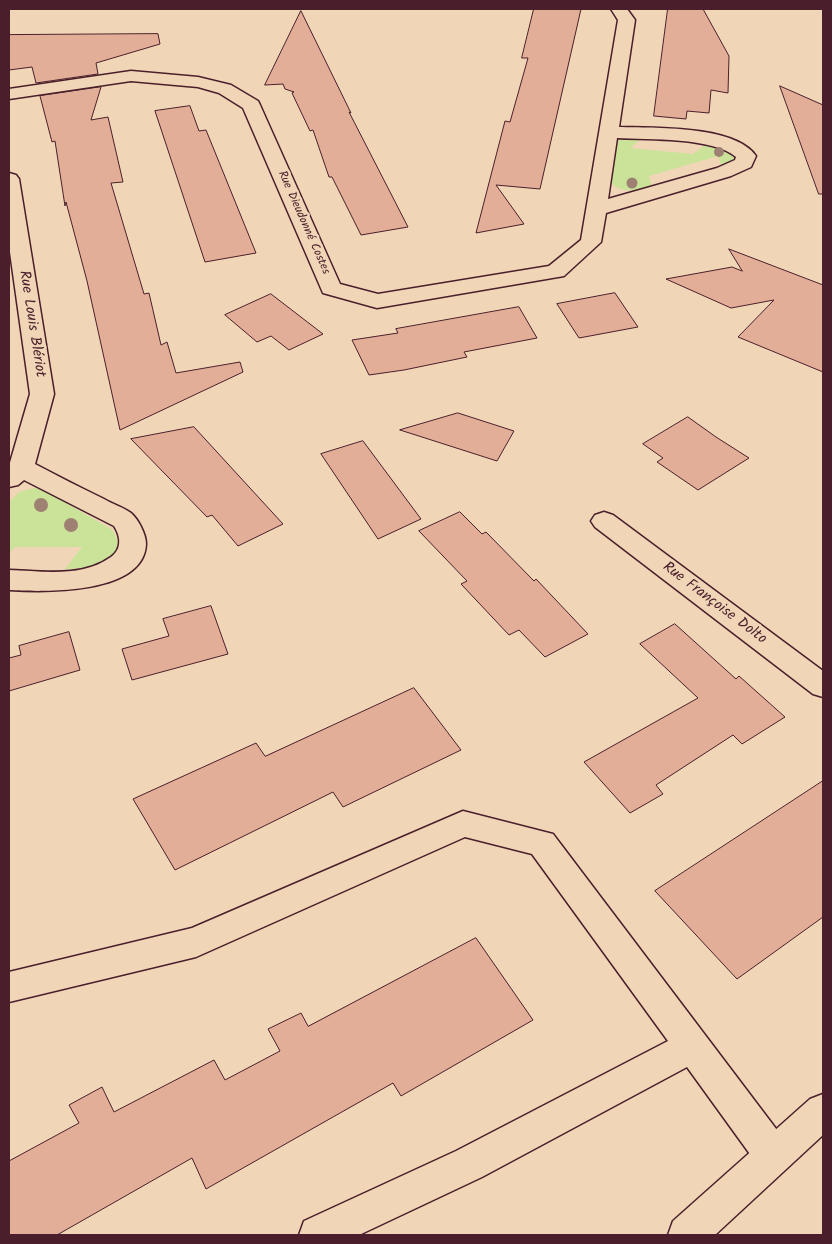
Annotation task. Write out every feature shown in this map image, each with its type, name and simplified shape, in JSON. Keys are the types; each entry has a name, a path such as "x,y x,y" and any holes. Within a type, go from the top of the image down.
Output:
{"street":[{"name":"Rue Dieudonné Costes","path":"9,94 131,76 198,82 225,89 251,105 331,288 377,301 556,271 591,242 627,20 618,9"},
{"path":"597,209 724,172 744,163 746,156 743,151 733,145 713,139 609,132"},
{"name":"Rue Louis Blériot","path":"9,179 42,394 15,473 123,520 130,530 134,541 131,554 118,566 102,574 61,581 9,580"},
{"name":"Rue Françoise Dolto","path":"604,521 823,686"},
{"path":"9,987 196,942 463,824 542,843 773,1155"},
{"path":"318,1235 469,1164 693,1046"},
{"path":"688,1235 823,1110"}],"green space":[{"path":"641,139 630,148 693,154 705,145 718,147 733,154 735,157 733,161 722,167 718,156 649,176 652,187 640,190 623,190 609,181 614,145 620,140"},
{"path":"34,488 42,489 111,529 115,535 117,547 109,560 95,566 65,569 82,547 15,547 9,553 9,502 19,492"}],"building":[{"path":"534,9 581,9 540,189 496,185 524,224 476,233 505,121 510,122 528,58 522,58"},
{"path":"668,9 703,9 729,56 728,93 711,90 709,113 687,111 686,119 654,116"},
{"path":"301,11 351,113 349,112 408,227 361,235 332,177 329,177 313,130 310,131 292,93 294,92 285,89 283,84 265,85"},
{"path":"158,34 160,44 96,63 98,74 36,83 32,67 9,70 9,35"},
{"path":"780,86 823,105 823,194 819,194"},
{"path":"101,87 91,120 108,117 123,182 111,183 144,294 149,293 161,345 167,342 176,373 240,362 243,372 120,430 87,281 66,202 65,206 55,141 52,142 40,96"},
{"path":"190,106 199,131 206,130 256,253 205,262 155,111"},
{"path":"729,249 823,285 823,372 738,337 774,300 731,308 666,279 732,267 742,271"},
{"path":"615,293 638,327 579,338 557,304"},
{"path":"271,294 323,334 289,350 271,336 257,342 225,315"},
{"path":"519,307 537,338 464,352 467,357 404,370 369,375 352,340 398,333 396,329"},
{"path":"458,413 514,431 497,461 400,430"},
{"path":"688,417 749,458 698,490 657,462 663,458 643,444"},
{"path":"194,427 283,524 238,546 212,515 207,517 131,439"},
{"path":"363,441 421,519 378,539 321,454"},
{"path":"460,512 482,534 486,532 534,581 536,579 588,634 545,657 519,630 509,635 461,584 467,581 419,531"},
{"path":"211,606 228,654 132,680 122,649 169,636 163,619"},
{"path":"675,624 736,679 739,676 785,717 742,744 733,735 656,785 663,794 630,813 584,762 698,698 640,644"},
{"path":"69,632 80,670 9,691 9,658 21,655 19,646"},
{"path":"414,688 461,750 343,807 333,792 175,870 133,799 256,743 265,756"},
{"path":"823,781 823,917 737,979 655,891"},
{"path":"476,938 533,1020 401,1096 393,1083 206,1189 192,1158 57,1235 9,1235 9,1161 79,1123 69,1105 102,1087 114,1112 214,1060 225,1080 280,1051 268,1029 301,1013 308,1026"}]}
